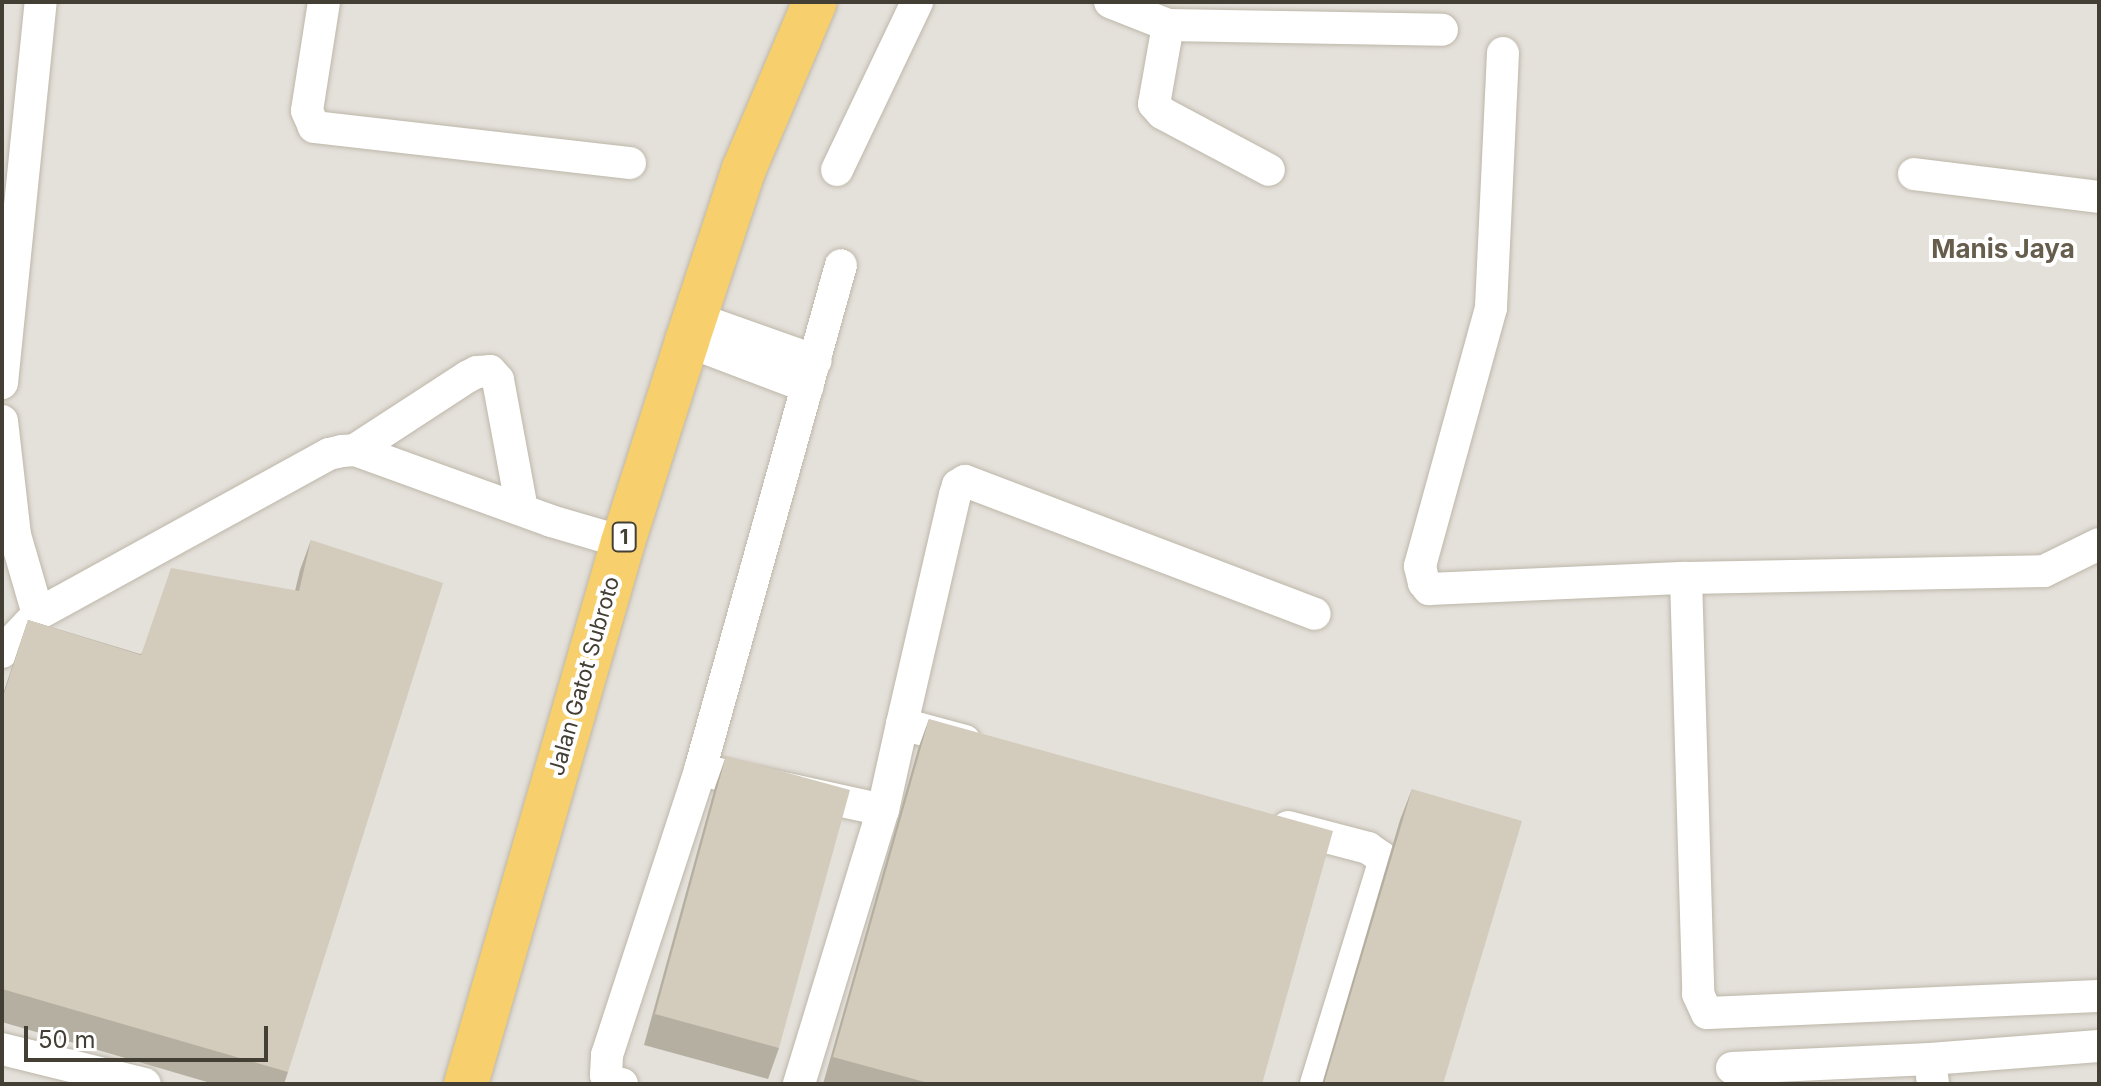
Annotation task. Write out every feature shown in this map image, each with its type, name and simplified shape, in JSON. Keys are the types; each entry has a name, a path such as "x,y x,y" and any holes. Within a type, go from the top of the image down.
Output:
{"highway":[{"name":"Jalan Gatot Subroto","path":"466,1084 623,542 691,329 744,169 815,2"}],"lane":[{"path":"2,383 41,2"},
{"path":"324,2 307,111 314,127 630,163"},
{"path":"837,170 917,2"},
{"path":"1110,2 1168,25 1442,30"},
{"path":"1168,25 1154,104 1162,113 1269,170"},
{"path":"1503,53 1491,308 1420,573 1429,589 1686,578 2044,571 2099,544"},
{"path":"1914,174 2099,197"},
{"path":"622,1084 613,1082 606,1075 607,1055 700,770 841,265"},
{"path":"691,329 812,374"},
{"path":"2,652 38,614 329,454 355,450 477,372 490,371 498,380 522,510"},
{"path":"2,421 15,535 38,614"},
{"path":"355,450 522,510 623,542"},
{"path":"799,1084 883,810 958,485 965,481 1315,614"},
{"path":"1686,578 1698,994 1707,1013 2099,996"},
{"path":"902,724 992,748"},
{"path":"700,770 883,810"},
{"path":"1262,820 1368,848 1377,852 1383,866 1316,1084"},
{"path":"1732,1068 1932,1072 2099,1046"},
{"path":"2,1049 145,1084"}],"shaded area":[{"path":"2,2 2099,2 2099,1084 2,1084"}],"building":[{"path":"311,540 443,583 288,1072 2,989 2,700 28,620 141,655 171,568 299,591"},
{"path":"929,719 1333,831 1262,1084 932,1084 833,1057"},
{"path":"726,756 850,790 779,1048 655,1014"},
{"path":"1412,789 1522,821 1443,1084 1324,1084"}],"district":[{"name":"Manis Jaya","path":"2003,249"}]}
